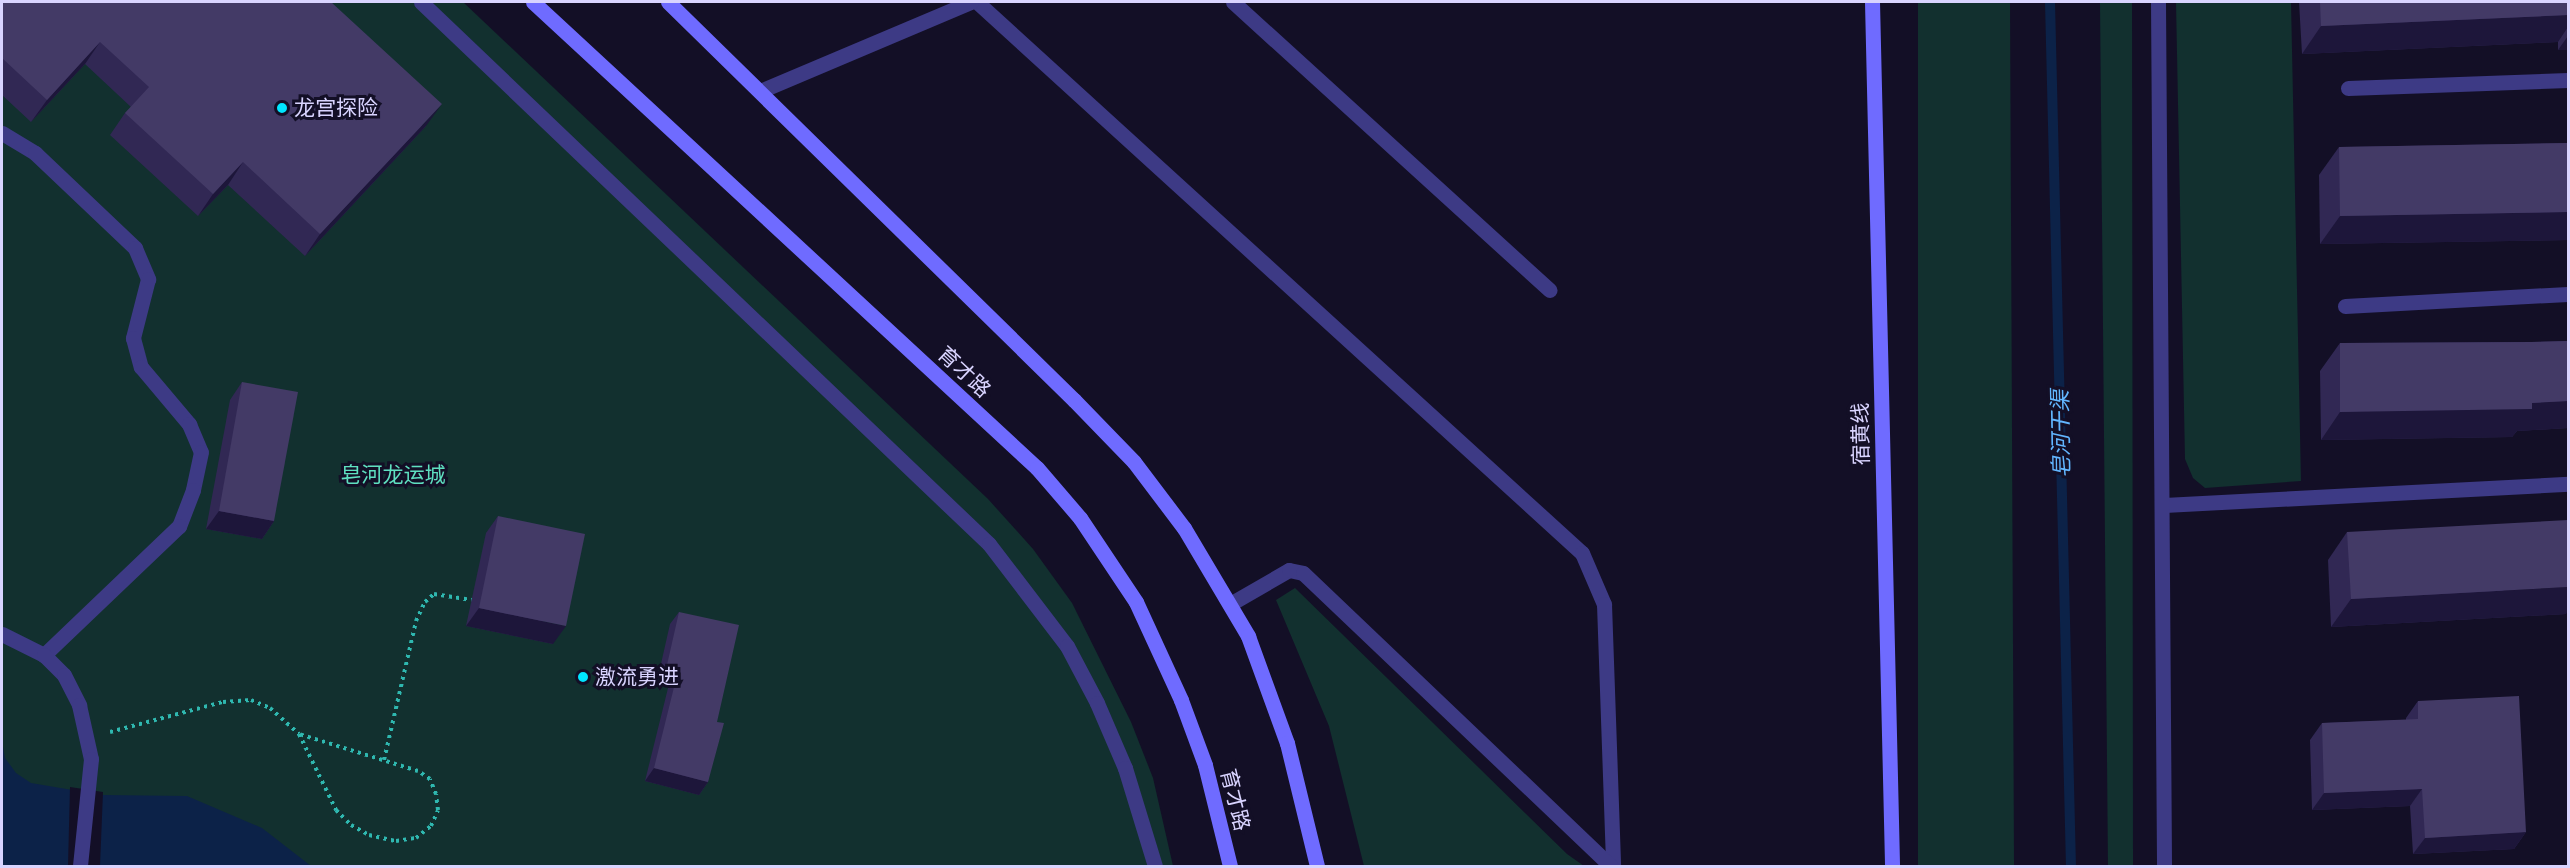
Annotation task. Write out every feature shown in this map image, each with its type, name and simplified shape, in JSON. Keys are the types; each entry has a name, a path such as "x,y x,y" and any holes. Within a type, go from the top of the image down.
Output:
{"street":[{"path":"421,2 989,544 1067,646 1097,703 1125,768 1155,867"},
{"name":"育才路","path":"533,2 1036,468 1080,518 1136,602 1181,700 1205,765 1230,867"},
{"path":"668,2 1134,462 1184,528 1248,636 1287,743 1317,867"},
{"path":"760,91 971,2"},
{"path":"977,2 1582,553 1604,604 1612,867"},
{"path":"1233,2 1550,290"},
{"name":"宿黄线","path":"1872,2 1892,867"},
{"path":"2158,2 2164,505 2164,867"},
{"path":"2348,88 2568,80"},
{"path":"2,133 35,153 135,248 148,279 133,338 141,367 189,424 201,452 193,490 178,526 44,655"},
{"path":"2345,306 2568,294"},
{"path":"2164,505 2568,484"},
{"path":"1230,604 1289,570 1303,573 1612,867"},
{"path":"2,634 44,655 64,675 79,705 86,738 90,782 80,867"}],"path":[{"path":"384,760 417,621 425,602 434,594 472,600"},
{"path":"86,738 223,702 251,700 270,708 298,734 336,810 351,825 369,835 396,841 416,838 431,826 438,810 436,794 430,779 418,771 298,734"}],"green space":[{"name":"皂河龙运城","path":"2,2 463,2 988,499 1033,549 1072,603 1131,722 1153,778 1173,866 2,866"},
{"path":"1918,2 2010,2 2014,866 1918,866"},
{"path":"2100,2 2132,2 2133,866 2108,866"},
{"path":"2176,2 2291,2 2301,481 2205,488 2193,478 2185,459"},
{"path":"1295,588 1567,854 1584,866 1364,866 1329,726 1276,600"}],"water":[{"path":"2,741 5,758 16,773 31,783 102,795 187,796 262,828 311,866 2,866"}],"pier":[{"path":"70,787 103,792 100,866 68,866"}],"building":[{"path":"2,2 331,2 442,104 320,234 243,162 213,194 125,113 149,87 100,42 47,100 2,58"},
{"path":"2320,2 2568,2 2568,15 2321,26"},
{"path":"2568,143 2568,212 2340,216 2339,147"},
{"path":"2568,341 2568,401 2532,403 2532,409 2340,412 2340,343"},
{"path":"242,382 298,392 274,521 219,511"},
{"path":"498,516 585,534 566,626 479,608"},
{"path":"2568,520 2568,587 2351,599 2347,532"},
{"path":"679,612 739,625 717,722 724,723 708,782 654,768 679,667 667,665"},
{"path":"2519,696 2526,832 2425,838 2422,789 2324,793 2322,723 2418,719 2418,701"}],"waterway":[{"name":"皂河干渠","path":"2050,2 2071,866"}],"place":[{"name":"龙宫探险","path":"282,108"},
{"name":"激流勇进","path":"583,677"}]}
